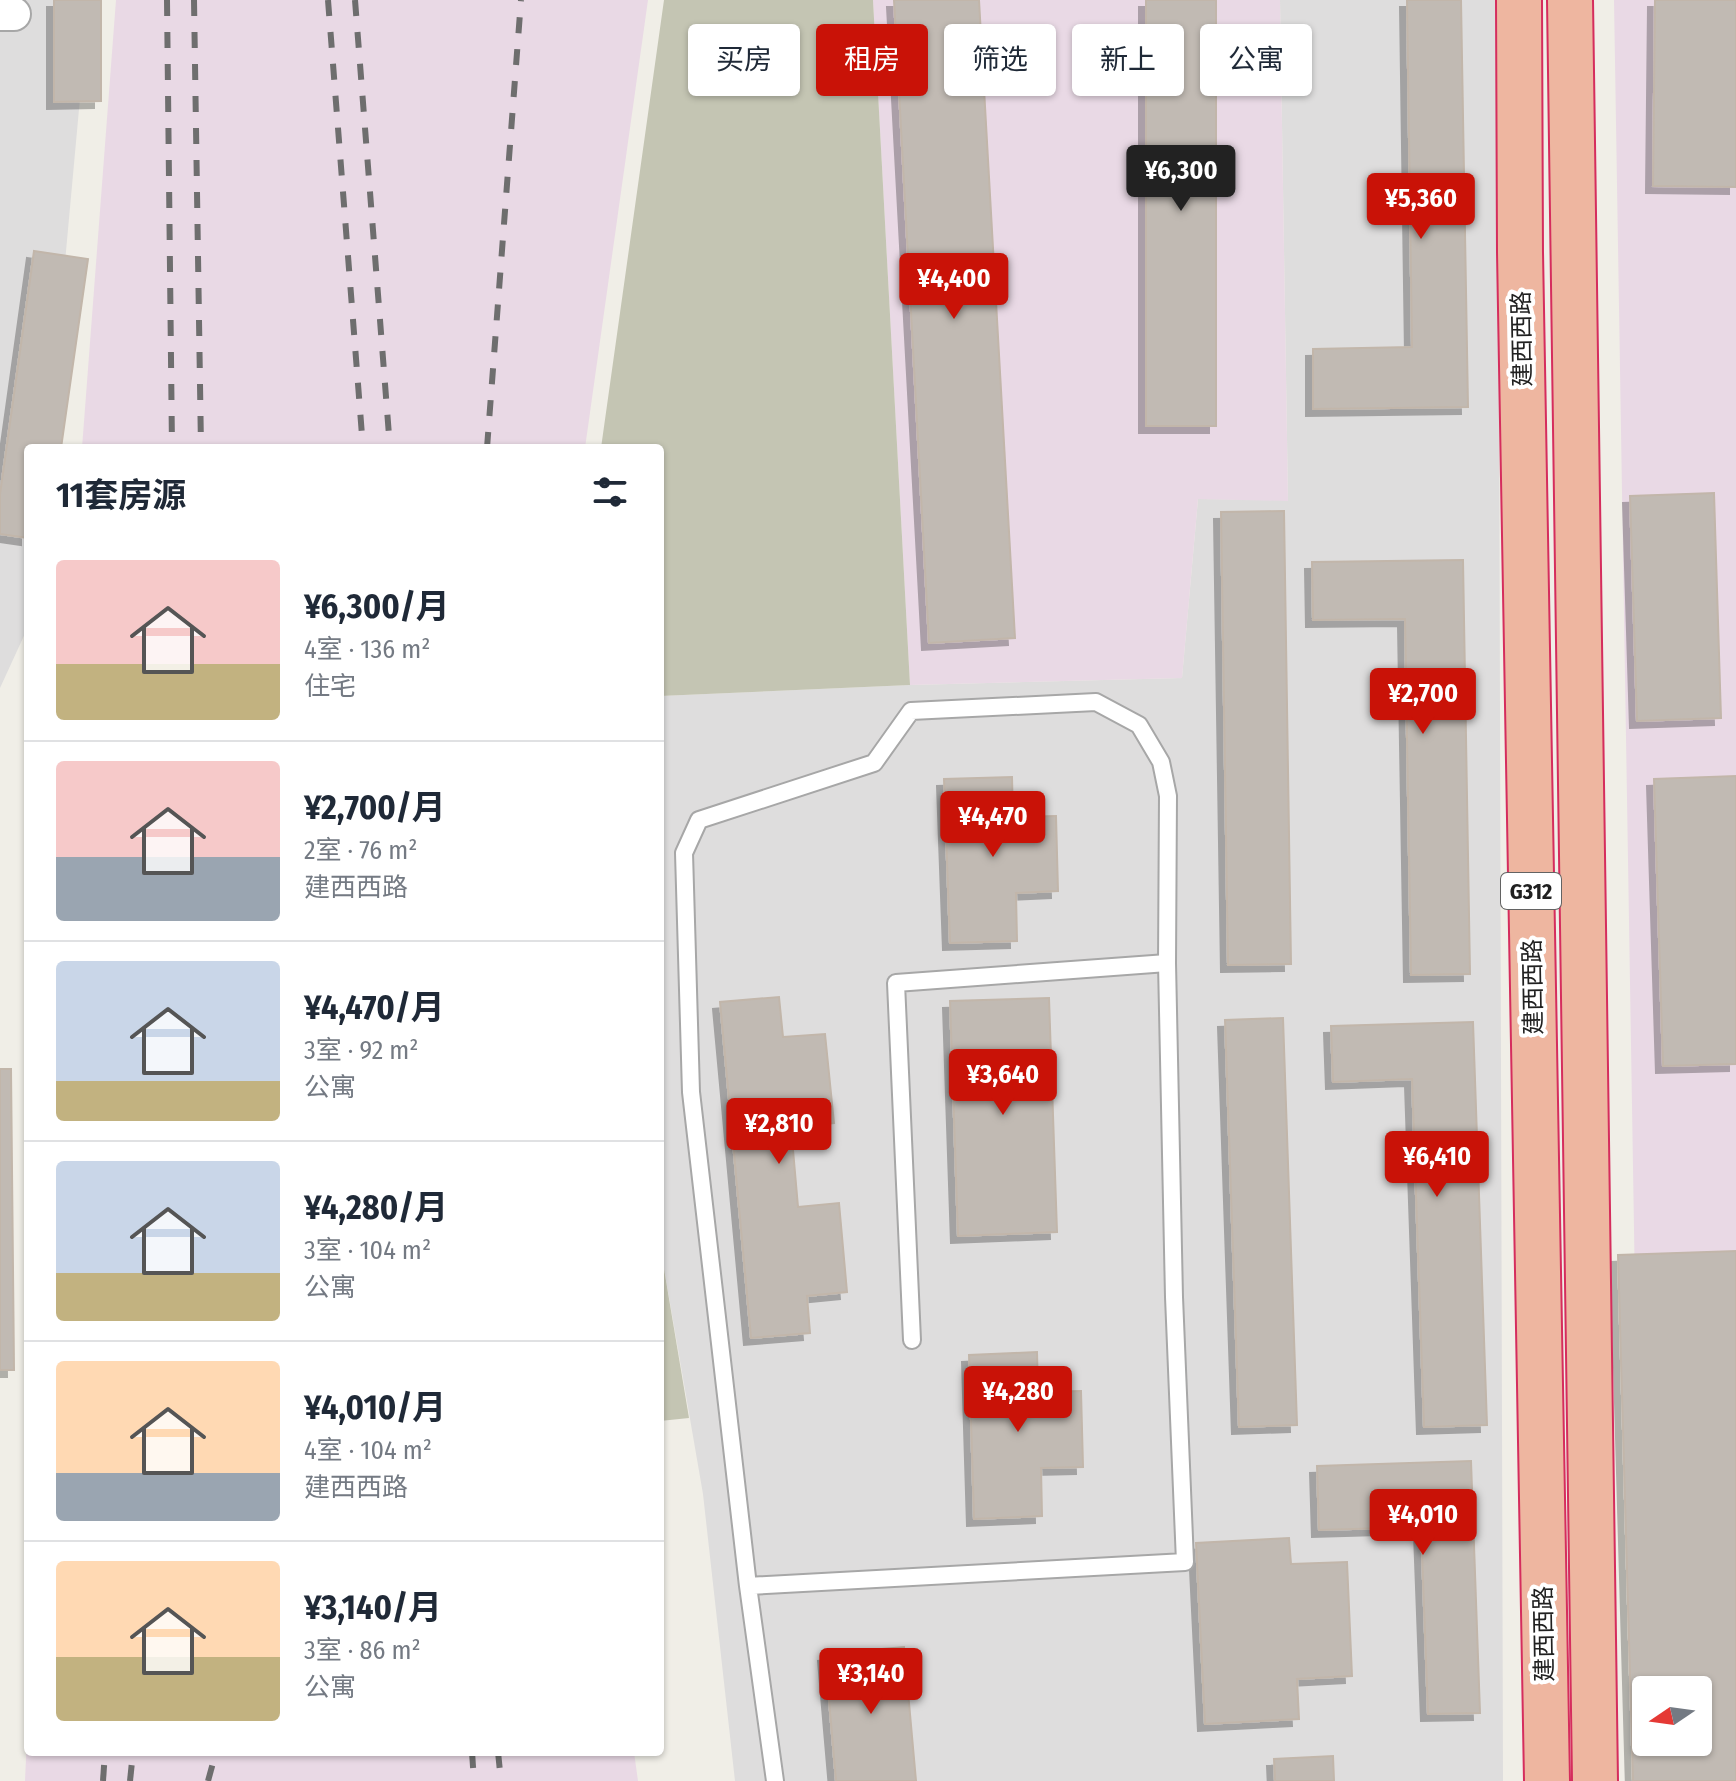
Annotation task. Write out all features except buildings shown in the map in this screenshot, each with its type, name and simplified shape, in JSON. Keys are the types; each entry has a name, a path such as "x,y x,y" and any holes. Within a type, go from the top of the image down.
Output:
{"highway":[{"name":"建西西路","path":"1519,0 1520,252 1547,1781"},
{"name":"建西西路","path":"1570,0 1595,1781"}],"lane":[{"path":"748,1586 1185,1562 1174,1297 1167,963 1168,796 1161,762 1139,725 1096,702 911,711 874,763 699,820 684,853 691,1092 748,1586 775,1781"},
{"path":"912,1340 896,983 1167,963"}],"shaded area":[{"path":"0,0 89,0 48,444 24,444 24,636 0,688"},
{"path":"116,0 648,0 586,444 82,444"},
{"path":"664,0 873,0 874,24 816,24 816,96 878,96 910,685 664,696 664,444 602,444"},
{"path":"873,0 1280,0 1280,24 1200,24 1200,96 1282,96 1288,501 1198,499 1182,678 910,685 878,96 928,96 928,24 874,24"},
{"path":"1280,0 1498,0 1503,1781 735,1781 703,1494 664,1268 664,696 1182,678 1198,499 1288,500 1282,96 1312,96 1312,24 1280,24"},
{"path":"1614,0 1736,0 1736,1781 1643,1781 1643,1756 1712,1756 1712,1676 1641,1676"},
{"path":"664,1269 689,1418 664,1421"},
{"path":"26,1756 635,1756 638,1781 25,1781"}],"railway":[{"path":"167,0 172,444"},
{"path":"194,0 201,444"},
{"path":"328,0 363,444"},
{"path":"355,0 390,444"},
{"path":"487,444 521,0"},
{"path":"103,1781 105,1756"},
{"path":"130,1781 133,1756"},
{"path":"208,1781 215,1756"},
{"path":"472,1756 474,1781"},
{"path":"498,1756 501,1781"}]}
